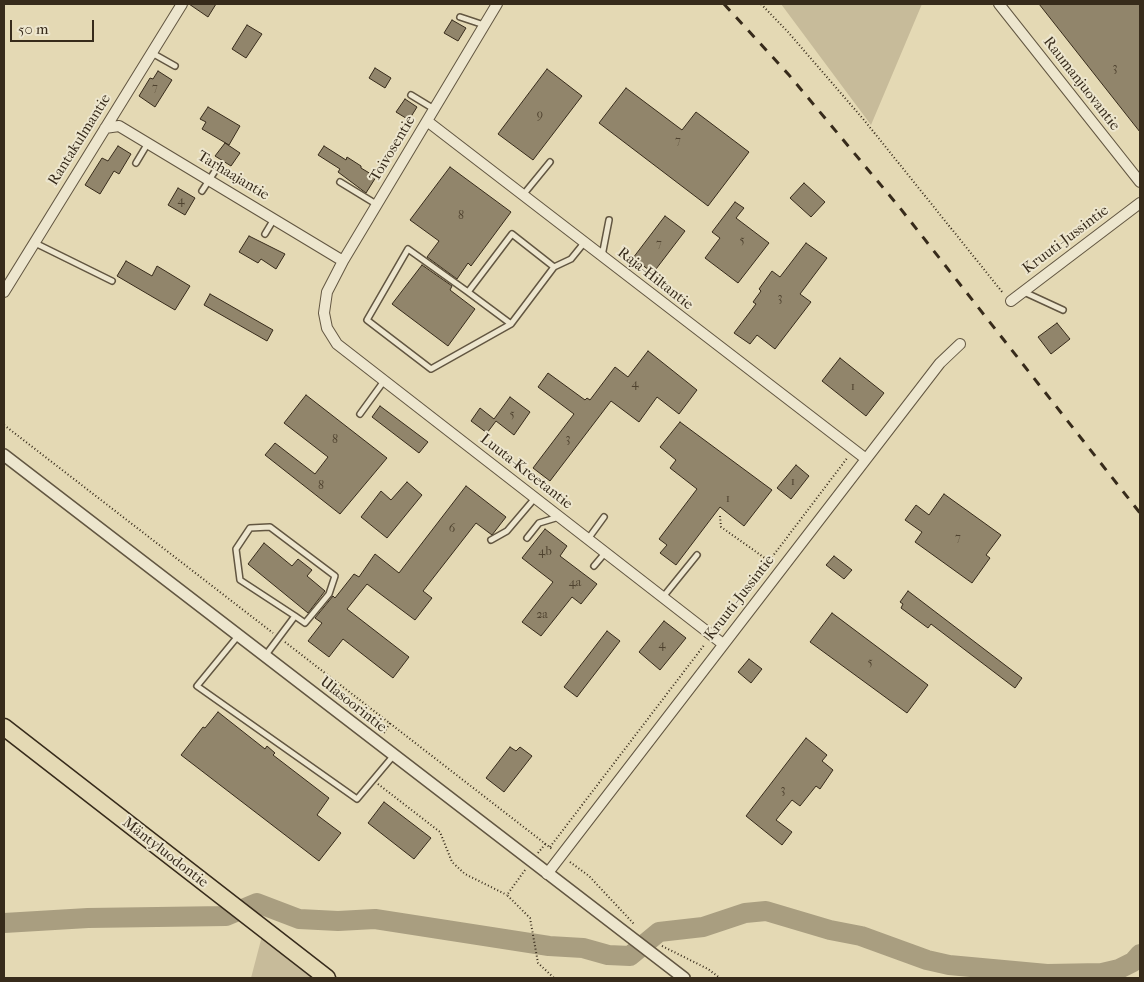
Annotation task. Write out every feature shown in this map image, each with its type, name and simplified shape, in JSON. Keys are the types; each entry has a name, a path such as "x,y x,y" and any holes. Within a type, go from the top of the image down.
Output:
{"highway":[{"name":"Mäntyluodontie","path":"4,727 327,978"}],"street":[{"name":"Rantakulmantie","path":"4,292 182,4"},
{"name":"Toivosentie","path":"324,313 327,292 343,261 496,4"},
{"name":"Raumanjuovantie","path":"999,4 1140,182"},
{"name":"Raja-Hiltantie","path":"427,121 866,459"},
{"name":"Tarhaajantie","path":"105,128 119,126 212,176 343,261"},
{"name":"Kruuti-Jussintie","path":"1011,301 1140,203"},
{"name":"Luuta-Kreetantie","path":"324,313 327,328 337,344 723,644"},
{"name":"Kruuti-Jussintie","path":"547,874 940,363 960,344"},
{"name":"Ulasoorintie","path":"4,455 684,978"}],"lane":[{"path":"460,17 484,25"},
{"path":"152,53 175,66"},
{"path":"411,95 434,109"},
{"path":"136,162 148,143"},
{"path":"523,196 550,162"},
{"path":"202,191 212,176"},
{"path":"340,182 377,205"},
{"path":"265,234 274,218"},
{"path":"602,257 609,220"},
{"path":"468,292 512,234 554,267"},
{"path":"511,324 408,250 367,320 431,369 511,324 554,267 571,259 584,242"},
{"path":"35,243 112,281"},
{"path":"1023,291 1063,310"},
{"path":"360,414 384,381"},
{"path":"491,540 507,532 535,498"},
{"path":"527,538 539,523 560,517"},
{"path":"588,539 604,517"},
{"path":"270,527 335,576 329,594 305,623 295,616 240,580 236,549 250,528 270,527"},
{"path":"594,566 605,552"},
{"path":"663,597 697,555"},
{"path":"265,656 295,616"},
{"path":"239,636 198,686 357,799 394,755"}],"path":[{"path":"761,4 788,32 864,120 1011,301"},
{"path":"4,426 550,846 560,856 589,876 636,925"},
{"path":"550,846 854,450"},
{"path":"720,516 721,527 769,561"},
{"path":"390,723 383,732 390,737"},
{"path":"373,780 440,832 452,862 465,874 508,895 530,918 538,963 554,978"},
{"path":"508,895 531,862"},
{"path":"662,946 708,969 720,978"}],"shaded area":[{"path":"781,4 922,4 871,125"},
{"path":"262,936 315,978 251,978"}],"building":[{"path":"189,4 216,4 208,17"},
{"path":"1039,4 1140,4 1140,132"},
{"path":"452,20 466,28 458,41 444,33"},
{"path":"247,25 262,34 246,58 232,49"},
{"path":"375,68 391,78 385,88 369,78"},
{"path":"547,69 582,96 533,160 498,134"},
{"path":"158,71 172,80 155,107 139,96 150,78 153,79"},
{"path":"626,88 682,130 696,112 749,152 708,206 599,123"},
{"path":"405,99 417,107 409,120 396,112"},
{"path":"208,107 240,126 229,145 202,129 206,122 200,119"},
{"path":"225,143 240,153 231,166 215,156"},
{"path":"118,146 131,154 119,174 114,171 100,194 85,185 102,158 108,161"},
{"path":"324,146 346,160 347,157 376,177 366,193 338,172 340,169 318,155"},
{"path":"450,167 511,212 471,266 468,263 457,279 427,257 439,241 410,220"},
{"path":"804,183 825,202 811,217 790,198"},
{"path":"178,188 195,198 185,215 168,205"},
{"path":"735,202 744,208 736,218 769,243 738,283 705,258 720,238 712,232"},
{"path":"665,216 685,231 653,273 633,258"},
{"path":"249,236 285,254 276,269 261,259 258,263 239,252"},
{"path":"806,243 827,258 800,294 811,302 775,349 757,335 750,344 734,333 756,304 753,302 761,291 759,289 772,271 780,277"},
{"path":"126,261 152,276 157,266 190,286 175,310 117,276"},
{"path":"422,265 452,286 450,290 475,309 448,346 392,304"},
{"path":"210,294 273,330 267,341 204,305"},
{"path":"1057,323 1070,339 1051,354 1038,337"},
{"path":"648,351 697,390 679,414 657,397 639,422 611,401 550,481 533,468 574,414 538,387 548,373 585,400 587,398 590,400 615,367 628,377"},
{"path":"840,358 884,393 866,416 822,381"},
{"path":"306,395 387,458 340,514 265,455 275,443 315,474 328,457 284,423"},
{"path":"510,397 530,412 514,435 496,421 487,433 471,421 480,408 494,419"},
{"path":"380,406 428,442 419,453 372,417"},
{"path":"680,422 772,490 744,526 720,507 676,565 660,553 667,545 659,539 697,489 670,468 676,460 660,447"},
{"path":"796,465 809,476 791,499 777,488"},
{"path":"407,482 422,495 387,538 361,517 381,491 391,500"},
{"path":"466,486 506,517 492,535 476,523 423,591 432,598 415,620 367,584 347,609 409,657 393,678 343,639 329,657 308,641 322,623 315,618 333,596 335,598 354,574 359,577 375,554 399,573"},
{"path":"944,494 1001,535 986,555 990,558 972,583 915,542 922,532 905,520 916,505 929,515"},
{"path":"545,529 567,546 560,556 597,584 581,604 572,597 541,636 522,622 553,582 522,558"},
{"path":"264,543 292,566 298,559 312,570 307,576 325,591 308,613 248,564"},
{"path":"834,556 852,570 844,579 826,565"},
{"path":"908,591 1022,678 1015,688 931,624 928,628 901,608 903,604 900,602"},
{"path":"832,613 928,685 907,713 810,642"},
{"path":"664,621 686,638 660,670 639,652"},
{"path":"607,631 620,641 577,697 564,687"},
{"path":"749,659 762,669 751,683 738,672"},
{"path":"218,712 265,749 267,746 275,753 273,755 329,798 317,815 341,833 319,861 181,755 203,727 205,728"},
{"path":"806,738 827,755 822,761 833,770 820,789 816,786 800,806 792,800 776,820 792,832 782,845 746,816"},
{"path":"510,747 516,751 520,747 532,756 504,792 486,778"},
{"path":"384,802 431,838 414,859 368,823"}],"waterway":[{"path":"4,923 88,918 226,916 257,903 299,919 338,921 375,919 549,946 583,948 608,955 630,956 659,932 703,927 745,913 766,911 830,930 861,936 927,960 949,965 1047,974 1102,973 1119,969 1133,962 1140,954"}],"railway":[{"path":"724,4 789,75 900,208 1140,513"}]}
